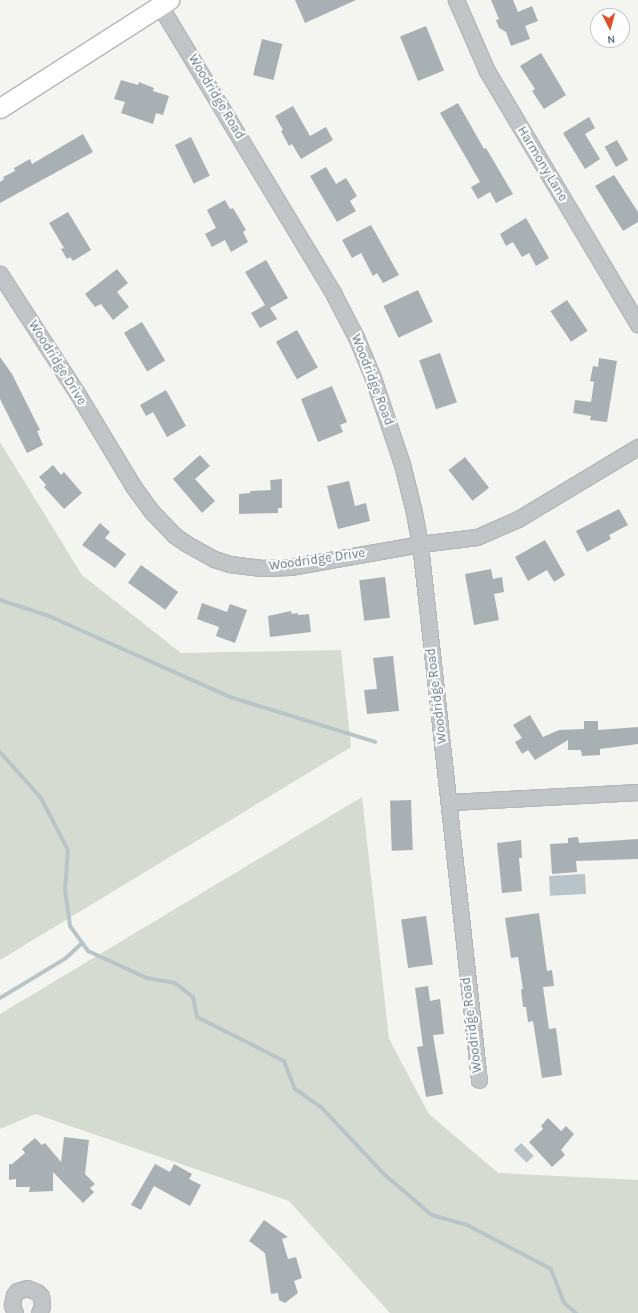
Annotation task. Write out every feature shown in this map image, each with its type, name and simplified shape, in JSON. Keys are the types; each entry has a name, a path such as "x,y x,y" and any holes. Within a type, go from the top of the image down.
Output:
{"main road":[{"path":"0,108 165,3"}],"street":[{"name":"Harmony Lane","path":"456,0 487,71 638,324"},
{"name":"Woodridge Road","path":"165,3 323,275 356,337 373,378 402,464 420,544 479,1080"},
{"name":"Woodridge Drive","path":"0,274 137,492 174,535 200,552 229,564 260,568 290,567 420,544 477,537 518,519 638,447"},
{"path":"449,802 638,792"},
{"path":"15,1313 12,1305 14,1296 17,1291 27,1288 33,1289 41,1296 42,1306 39,1313"}],"shaded area":[{"path":"0,442 82,575 181,653 341,650 351,747 0,960"},
{"path":"362,797 389,1039 429,1114 498,1173 638,1180 638,1313 390,1313 289,1201 35,1114 0,1129 0,1014"},
{"path":"585,874 586,894 550,896 549,876"},
{"path":"521,1143 534,1156 527,1163 514,1150"}],"building":[{"path":"295,0 356,0 305,23"},
{"path":"491,0 513,0 518,12 532,6 538,21 525,26 530,39 511,46 506,32 499,28 496,20 499,19"},
{"path":"426,26 444,71 418,81 400,36"},
{"path":"262,39 282,44 273,80 253,75"},
{"path":"541,53 566,95 544,109 532,91 535,89 520,66"},
{"path":"121,80 138,85 139,82 154,88 153,91 169,96 163,115 156,113 153,124 121,113 125,102 114,99"},
{"path":"458,103 484,149 486,148 513,194 496,203 490,192 478,199 471,187 480,182 440,113"},
{"path":"293,106 310,136 326,127 333,140 301,159 292,144 289,146 281,131 283,130 275,116"},
{"path":"589,117 595,128 585,134 600,159 585,169 563,133"},
{"path":"83,134 93,152 0,203 0,182 4,179 3,177 15,171 14,168 30,159 32,164"},
{"path":"191,137 210,176 194,184 175,145"},
{"path":"617,140 628,160 616,167 605,147"},
{"path":"326,167 336,184 346,178 357,196 350,201 356,211 337,222 310,176"},
{"path":"614,175 638,212 638,222 623,231 595,186"},
{"path":"225,200 230,209 233,208 246,230 243,232 248,242 231,252 225,240 212,247 205,234 216,228 207,210"},
{"path":"68,212 91,250 73,261 70,257 67,259 61,249 64,248 49,223"},
{"path":"526,218 549,258 536,266 529,253 522,257 513,242 506,246 500,234"},
{"path":"371,225 399,275 383,283 377,273 373,276 361,253 352,258 342,240"},
{"path":"266,260 288,298 270,308 277,319 260,328 251,313 265,305 245,272"},
{"path":"117,269 128,283 117,292 129,307 113,320 101,304 95,307 85,294"},
{"path":"418,290 433,322 398,338 384,306"},
{"path":"567,300 588,331 571,342 550,311"},
{"path":"142,322 165,361 147,371 124,333"},
{"path":"297,330 318,368 297,379 276,342"},
{"path":"440,353 457,402 436,409 419,360"},
{"path":"0,357 12,374 40,430 37,431 43,445 27,453 0,399"},
{"path":"599,358 617,361 607,422 590,420 591,416 573,413 575,400 591,402 594,382 590,381 593,366 598,367"},
{"path":"332,386 347,422 340,425 343,432 318,442 301,399"},
{"path":"166,390 186,426 167,437 153,412 146,416 140,405"},
{"path":"200,455 210,466 195,479 215,501 202,513 173,479"},
{"path":"465,457 489,488 472,501 448,470"},
{"path":"53,465 61,475 64,472 82,493 64,509 44,487 46,485 39,477"},
{"path":"282,479 282,508 278,508 278,513 239,514 239,494 250,493 250,491 271,490 270,480"},
{"path":"349,481 355,506 366,503 370,521 338,529 327,486"},
{"path":"619,509 628,525 609,535 611,539 587,552 576,531"},
{"path":"100,523 110,532 105,538 126,554 115,568 82,545"},
{"path":"545,540 565,575 554,582 547,570 528,581 515,557"},
{"path":"141,565 178,592 165,610 128,583"},
{"path":"491,569 493,579 502,577 504,592 494,594 499,620 474,625 465,574"},
{"path":"385,577 390,618 364,621 359,580"},
{"path":"202,603 227,612 230,604 247,610 235,643 216,636 219,627 197,619"},
{"path":"291,611 292,614 298,613 298,615 309,614 311,632 270,637 268,616"},
{"path":"393,656 399,711 367,714 364,690 377,689 373,658"},
{"path":"530,715 543,737 559,730 584,729 584,721 598,721 598,730 638,727 638,744 600,749 600,755 582,756 581,750 568,750 568,740 535,760 528,750 522,754 515,742 522,738 513,725"},
{"path":"411,800 413,850 392,851 390,801"},
{"path":"578,837 579,843 638,839 638,859 576,861 577,872 552,874 550,844 568,843 568,838"},
{"path":"521,840 522,858 519,858 522,891 502,893 497,843"},
{"path":"539,913 547,971 552,970 554,986 543,987 549,1029 556,1028 562,1075 542,1078 533,1021 528,1022 526,1007 523,1007 521,989 523,989 518,957 511,958 505,918"},
{"path":"426,916 433,965 408,968 401,919"},
{"path":"428,986 430,1001 440,999 444,1034 433,1035 443,1094 426,1097 417,1047 423,1046 415,988"},
{"path":"548,1118 561,1131 566,1126 574,1134 561,1150 565,1155 552,1167 529,1142 543,1129 541,1126"},
{"path":"64,1137 89,1140 85,1174 95,1184 90,1188 94,1192 83,1203 53,1172 53,1191 29,1192 30,1187 16,1187 16,1179 9,1180 9,1164 12,1164 25,1153 22,1149 35,1138 42,1145 45,1143 61,1162"},
{"path":"155,1164 170,1172 174,1164 192,1174 189,1179 201,1185 190,1206 154,1186 141,1210 131,1205"},
{"path":"264,1220 288,1237 282,1239 288,1259 296,1257 302,1278 294,1281 298,1293 285,1303 279,1300 278,1293 271,1294 265,1253 249,1241"}],"waterway":[{"path":"0,600 49,616 230,697 375,742"},
{"path":"0,752 41,798 68,850 65,890 70,926 88,951 147,978 175,983 193,997 197,1017 284,1061 295,1089 322,1108 385,1175 432,1215 467,1225 551,1269 564,1303 576,1313"},
{"path":"0,998 66,958 82,943"}]}
